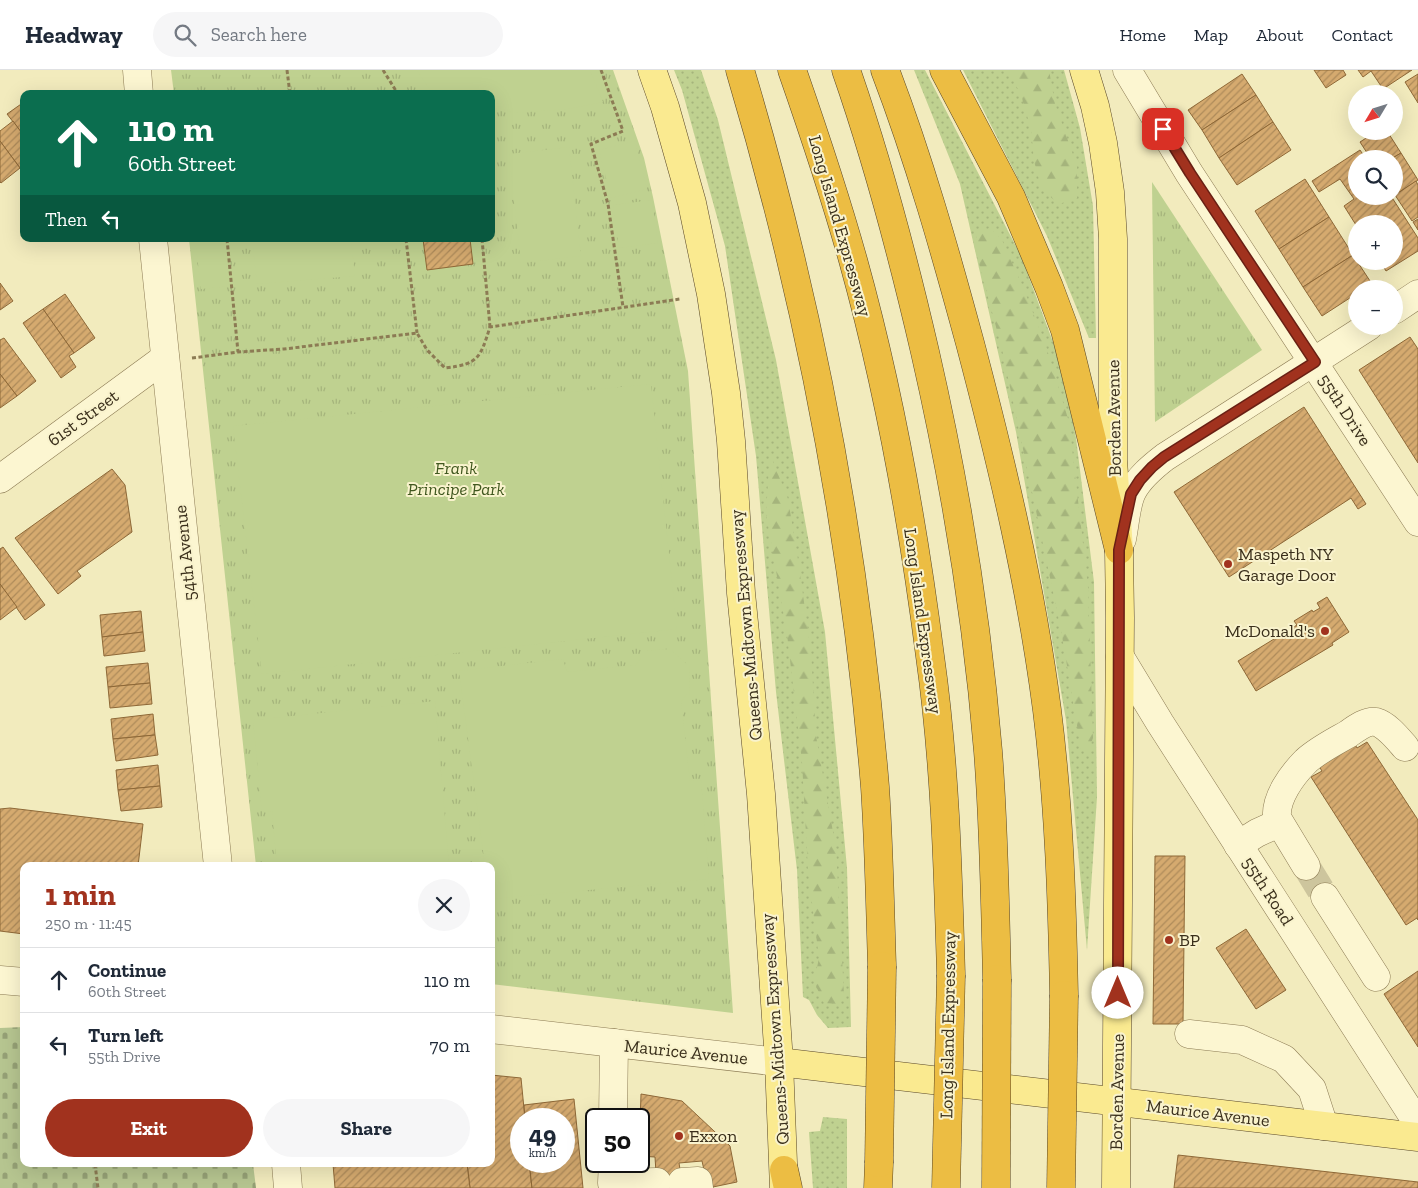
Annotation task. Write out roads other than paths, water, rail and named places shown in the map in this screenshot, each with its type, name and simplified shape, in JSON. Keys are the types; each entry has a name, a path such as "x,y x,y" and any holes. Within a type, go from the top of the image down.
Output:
{"highway":[{"path":"740,70 763,148 801,303 833,463 846,539 861,649 875,790 882,966 878,1176"},
{"name":"Long Island Expressway","path":"792,70 825,166 853,262 877,360 897,449 915,549 931,658 941,759 948,863 950,975 946,1188"},
{"path":"846,70 900,247 936,399 962,538 980,672 988,752 997,979 996,1188"},
{"path":"885,70 916,157 945,251 988,410 1022,562 1047,709 1054,772 1062,912 1064,995 1061,1188"},
{"path":"944,70 1011,197 1050,287 1065,330 1119,550"}],"main road":[{"name":"Queens-Midtown Expressway","path":"652,70 665,107 692,203 711,294 726,393 741,592 761,794 786,1182"},
{"name":"Borden Avenue","path":"1084,70 1095,106 1103,143 1110,192 1113,239 1113,460 1119,550 1120,657 1116,1188"},
{"name":"Maurice Avenue","path":"779,1062 1418,1137"}],"street":[{"path":"137,70 139,90"},
{"name":"55th Drive","path":"1127,70 1190,173 1418,522"},
{"name":"54th Avenue","path":"154,242 178,358 218,862"},
{"path":"1403,304 1418,294"},
{"path":"1119,550 1131,494 1152,467 1164,457 1356,335"},
{"name":"61st Street","path":"0,479 178,358"},
{"name":"55th Road","path":"1120,657 1160,723 1418,1124"},
{"path":"1306,866 1279,823 1276,809 1284,790 1306,761 1352,731 1373,722 1378,723 1393,734 1405,747"},
{"path":"1238,845 1257,833 1279,823"},
{"path":"1325,897 1376,977"},
{"path":"0,980 20,982"},
{"name":"Maurice Avenue","path":"495,1029 779,1062"},
{"path":"1189,1034 1242,1040 1284,1059 1312,1089 1324,1126"},
{"path":"613,1108 614,1043"},
{"path":"286,1167 288,1188"},
{"path":"612,1173 612,1183 679,1184"}],"tunnel":[{"path":"1306,866 1325,897"}],"place":[{"name":"Maspeth NY Garage Door","path":"1228,564"},
{"name":"McDonald's","path":"1325,631"},
{"name":"BP","path":"1169,940"},
{"name":"Exxon","path":"679,1136"}],"park label":[{"name":"Frank Principe Park","path":"456,478"}]}
